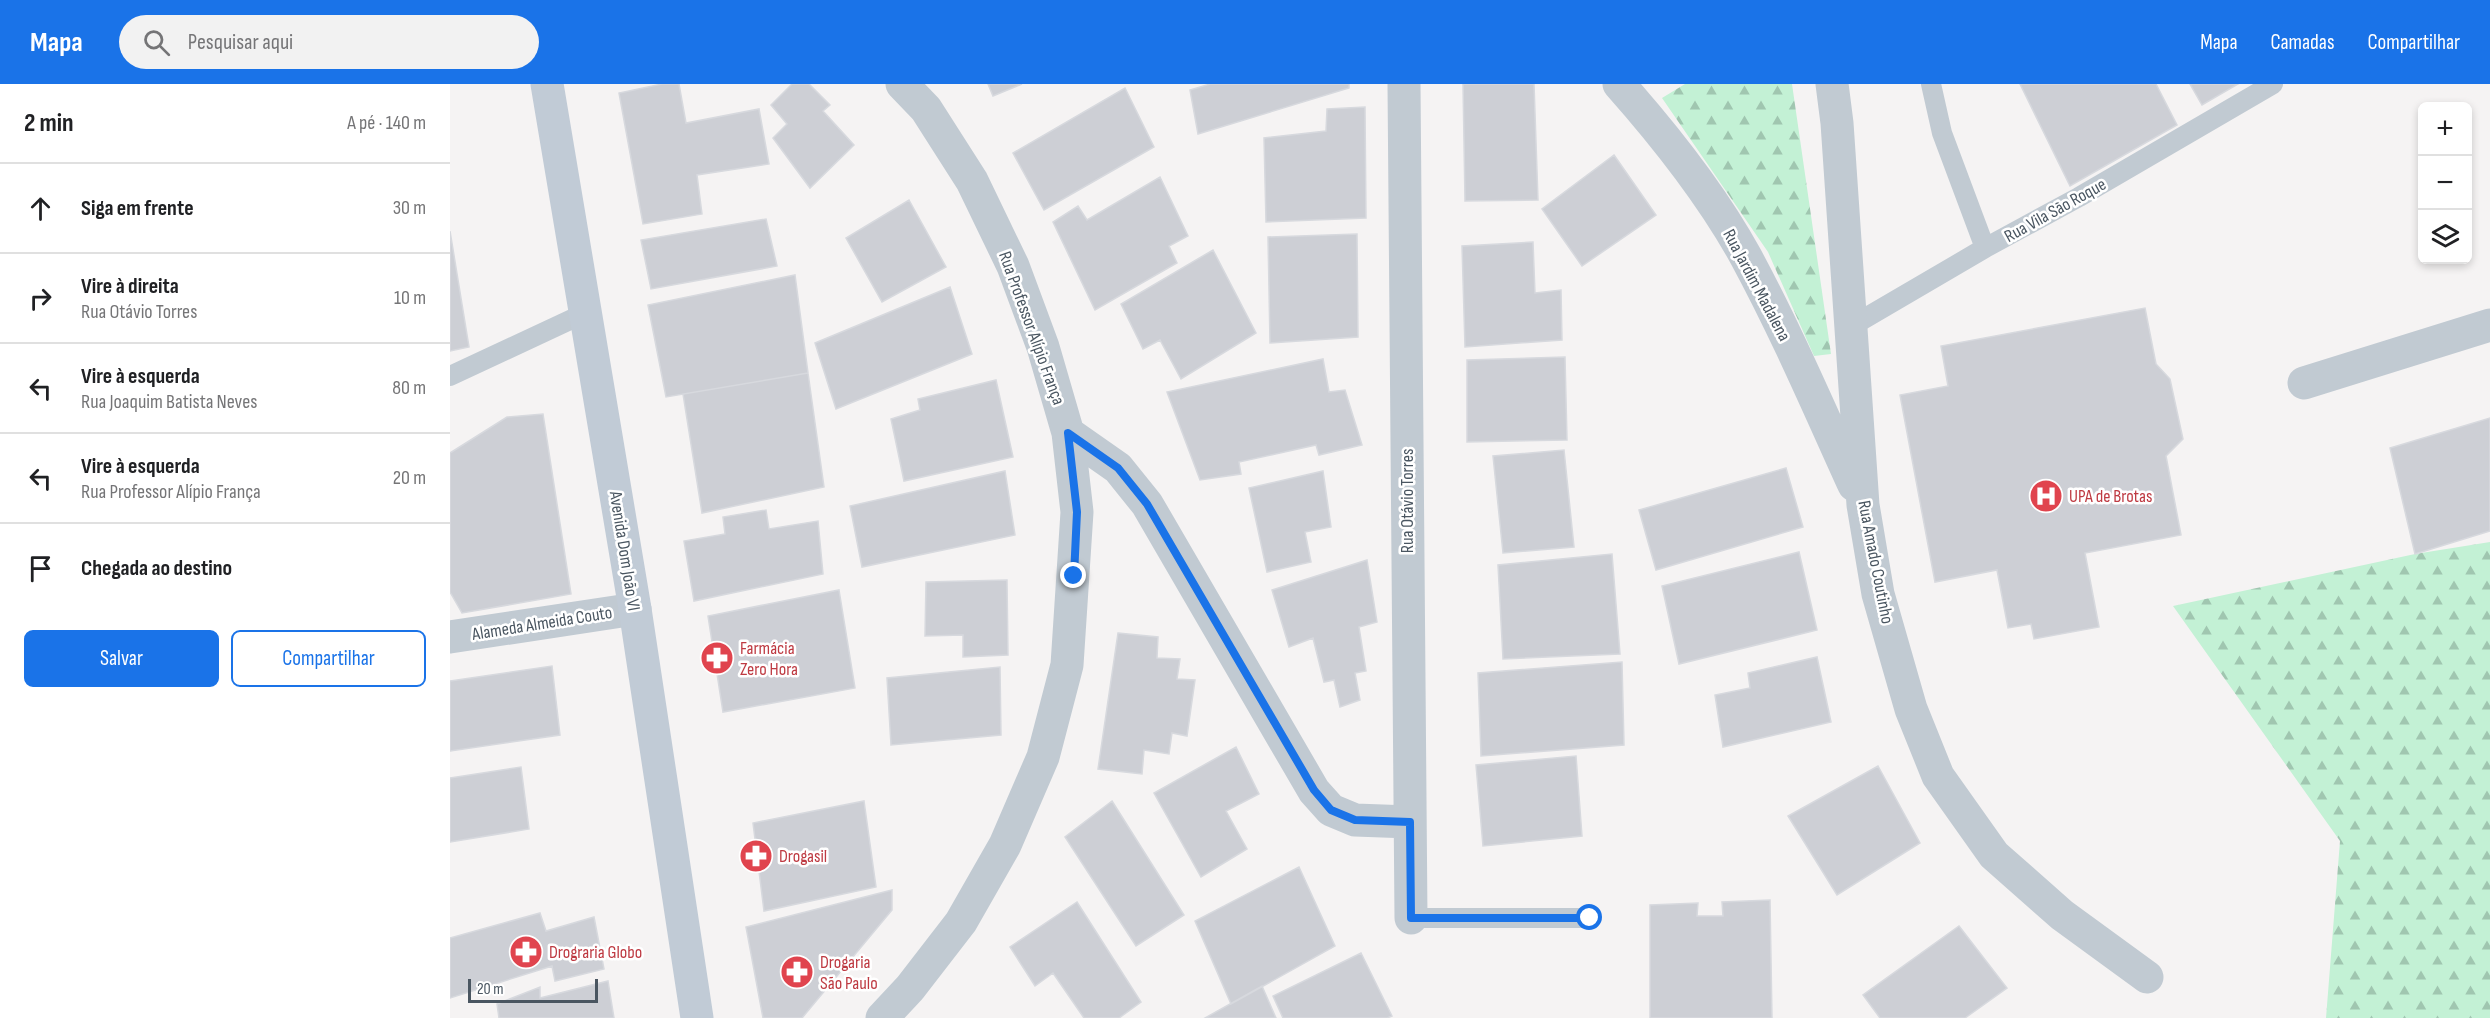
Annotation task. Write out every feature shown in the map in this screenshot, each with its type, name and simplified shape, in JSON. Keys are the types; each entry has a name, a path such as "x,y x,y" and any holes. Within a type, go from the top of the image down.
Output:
{"main road":[{"name":"Avenida Dom João VI","path":"547,84 635,609 697,1018"}],"street":[{"name":"Rua Professor Alípio França","path":"882,1018 910,988 962,922 1005,845 1043,757 1066,665 1077,512 1068,433 1043,347 1013,266 972,182 922,96 902,84"},
{"name":"Rua Otávio Torres","path":"1404,84 1411,918"},
{"name":"Rua Jardim Madalena","path":"1619,84 1693,175 1745,256 1800,366 1863,505"},
{"name":"Rua Amado Coutinho","path":"1832,84 1837,123 1863,505 1878,594 1911,709 1938,776 1994,855 2062,915 2147,977"},
{"path":"2304,383 2490,326"},
{"path":"1068,433 1118,468 1147,504 1314,790 1331,810 1355,820 1410,822"},
{"name":"Alameda Almeida Couto","path":"450,638 635,609"}],"lane":[{"name":"Rua Vila São Roque","path":"1931,84 1942,134 1985,248 2079,197 2274,84"},
{"path":"1850,327 1985,248"},
{"path":"450,376 585,313"},
{"path":"1411,918 1590,918"}],"green space":[{"path":"1685,84 1792,84 1831,354 1814,356 1768,252 1662,98"},
{"path":"2490,542 2490,1018 2326,1018 2340,841 2173,606 2415,554"}],"building":[{"path":"662,84 679,84 686,123 759,109 769,164 697,175 702,214 643,224 619,93"},
{"path":"792,84 809,84 830,105 823,111 854,145 810,188 773,138 787,124 771,105"},
{"path":"988,84 1022,84 993,96"},
{"path":"1210,84 1349,84 1349,88 1198,134 1190,90"},
{"path":"1463,84 1534,84 1538,200 1465,201"},
{"path":"2020,84 2156,84 2177,125 2070,186"},
{"path":"2190,84 2238,84 2202,105"},
{"path":"1125,88 1154,147 1044,210 1013,153"},
{"path":"1365,107 1366,218 1266,222 1264,138 1326,131 1327,109"},
{"path":"1614,155 1656,215 1582,266 1542,209"},
{"path":"1160,177 1188,236 1169,246 1177,263 1095,310 1053,222 1078,206 1087,220"},
{"path":"909,200 946,267 882,302 846,238"},
{"path":"766,219 777,266 651,289 641,240"},
{"path":"450,231 469,347 450,351"},
{"path":"1357,234 1358,337 1270,343 1268,237"},
{"path":"1533,242 1535,293 1561,290 1562,340 1465,347 1462,246"},
{"path":"1213,250 1256,333 1181,379 1160,340 1143,349 1121,304"},
{"path":"795,275 808,373 666,397 648,305"},
{"path":"950,287 972,354 836,409 815,343"},
{"name":"UPA de Brotas","path":"2145,308 2156,364 2170,379 2183,439 2166,456 2181,535 2085,553 2099,627 2034,639 2031,624 2008,628 1997,570 1935,582 1900,395 1948,386 1941,346"},
{"path":"1565,357 1567,440 1467,442 1467,360"},
{"path":"1323,359 1329,392 1345,390 1362,445 1319,455 1316,445 1239,462 1241,474 1200,480 1167,392"},
{"path":"808,373 824,487 702,513 683,394"},
{"path":"996,380 1013,457 904,481 891,419 920,410 918,399"},
{"path":"543,414 571,594 462,613 450,592 450,453 507,417"},
{"path":"2490,418 2490,531 2415,554 2390,448"},
{"path":"1564,450 1574,547 1503,553 1493,456"},
{"path":"1786,468 1803,527 1656,570 1639,510"},
{"path":"1005,471 1015,535 862,567 850,506"},
{"path":"1323,471 1331,527 1305,532 1311,562 1267,572 1249,488"},
{"path":"766,510 769,529 818,521 823,574 694,601 684,541 725,534 723,517"},
{"path":"1799,552 1817,630 1679,664 1662,586"},
{"path":"1612,554 1620,654 1503,659 1498,565"},
{"path":"1367,560 1377,622 1359,627 1366,671 1355,673 1360,700 1340,707 1334,680 1324,682 1313,638 1289,647 1272,590"},
{"path":"1007,580 1008,655 963,657 963,635 925,636 926,582"},
{"path":"839,590 855,688 723,712 708,616"},
{"path":"1118,633 1158,637 1157,658 1180,659 1177,679 1195,680 1187,736 1172,733 1169,754 1144,750 1142,774 1098,769"},
{"path":"1817,657 1831,722 1723,747 1715,695 1750,688 1748,673"},
{"path":"1622,662 1624,745 1481,756 1478,673"},
{"path":"552,666 560,735 450,751 450,681"},
{"path":"1000,667 1001,735 891,745 887,678"},
{"path":"1236,747 1259,794 1226,811 1247,849 1201,877 1154,793"},
{"path":"1576,756 1582,836 1483,846 1476,765"},
{"path":"1878,766 1920,843 1837,895 1788,816"},
{"path":"521,767 529,829 450,842 450,778"},
{"path":"864,801 876,887 764,911 753,823"},
{"path":"1112,801 1184,915 1136,946 1065,837"},
{"path":"1299,867 1335,946 1231,1004 1195,921"},
{"name":"Drogaria São Paulo","path":"892,890 892,910 802,1018 763,1018 746,927"},
{"path":"1770,900 1772,1018 1650,1018 1650,905 1698,903 1697,916 1723,916 1722,902"},
{"path":"1077,902 1141,1002 1119,1018 1084,1018 1053,973 1035,986 1010,947"},
{"name":"Drograria Globo","path":"540,913 546,931 594,917 604,969 555,981 552,966 450,998 450,938"},
{"path":"1959,926 2007,988 1965,1018 1880,1018 1863,995"},
{"path":"1361,953 1392,1016 1387,1018 1283,1018 1273,996"},
{"path":"608,981 614,1018 499,1018 497,1004 540,987 540,998"},
{"path":"1262,986 1276,1018 1205,1018"}],"place":[{"name":"UPA de Brotas","path":"2046,496"},
{"name":"Farmácia Zero Hora","path":"717,658"},
{"name":"Drogasil","path":"756,856"},
{"name":"Drograria Globo","path":"526,952"},
{"name":"Drogaria São Paulo","path":"797,972"}],"route":[{"path":"1074,576 1077,512 1068,433 1118,468 1147,504 1314,790 1331,810 1355,820 1410,822 1411,918 1590,918"}]}
